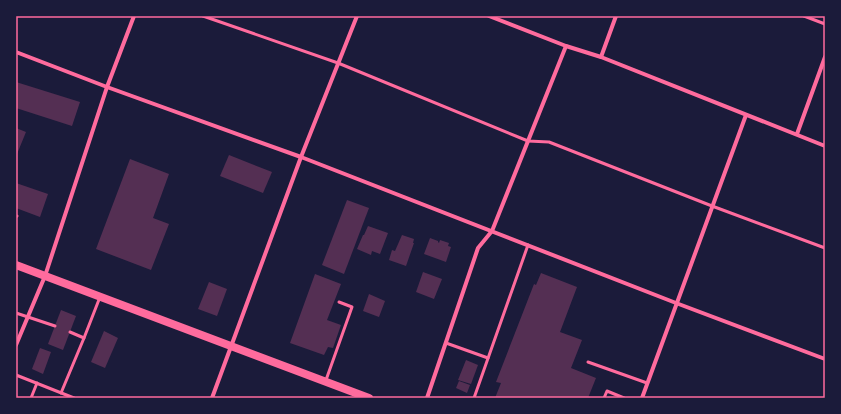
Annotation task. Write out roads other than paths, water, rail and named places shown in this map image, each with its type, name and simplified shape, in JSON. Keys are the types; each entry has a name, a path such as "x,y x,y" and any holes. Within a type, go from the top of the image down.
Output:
{"main road":[{"path":"16,265 369,398"}],"street":[{"path":"16,345 45,276 107,88 134,16"},
{"path":"212,398 302,157 357,16"},
{"path":"489,16 566,46 601,57 825,146"},
{"path":"601,57 616,16"},
{"path":"428,398 478,248 492,231 566,46"},
{"path":"16,52 107,88 302,157 676,303 825,359"},
{"path":"797,134 825,57"},
{"path":"642,398 746,115"}],"lane":[{"path":"203,16 338,63 528,141 549,142 712,206 825,248"},
{"path":"804,16 825,24"},
{"path":"474,398 528,245"},
{"path":"61,393 100,297"},
{"path":"326,382 352,307 339,302"},
{"path":"16,312 55,326"},
{"path":"70,332 84,338"},
{"path":"446,343 488,358"},
{"path":"588,362 647,383"},
{"path":"16,376 74,398"},
{"path":"31,398 37,383"},
{"path":"604,398 607,391 624,398"}]}
